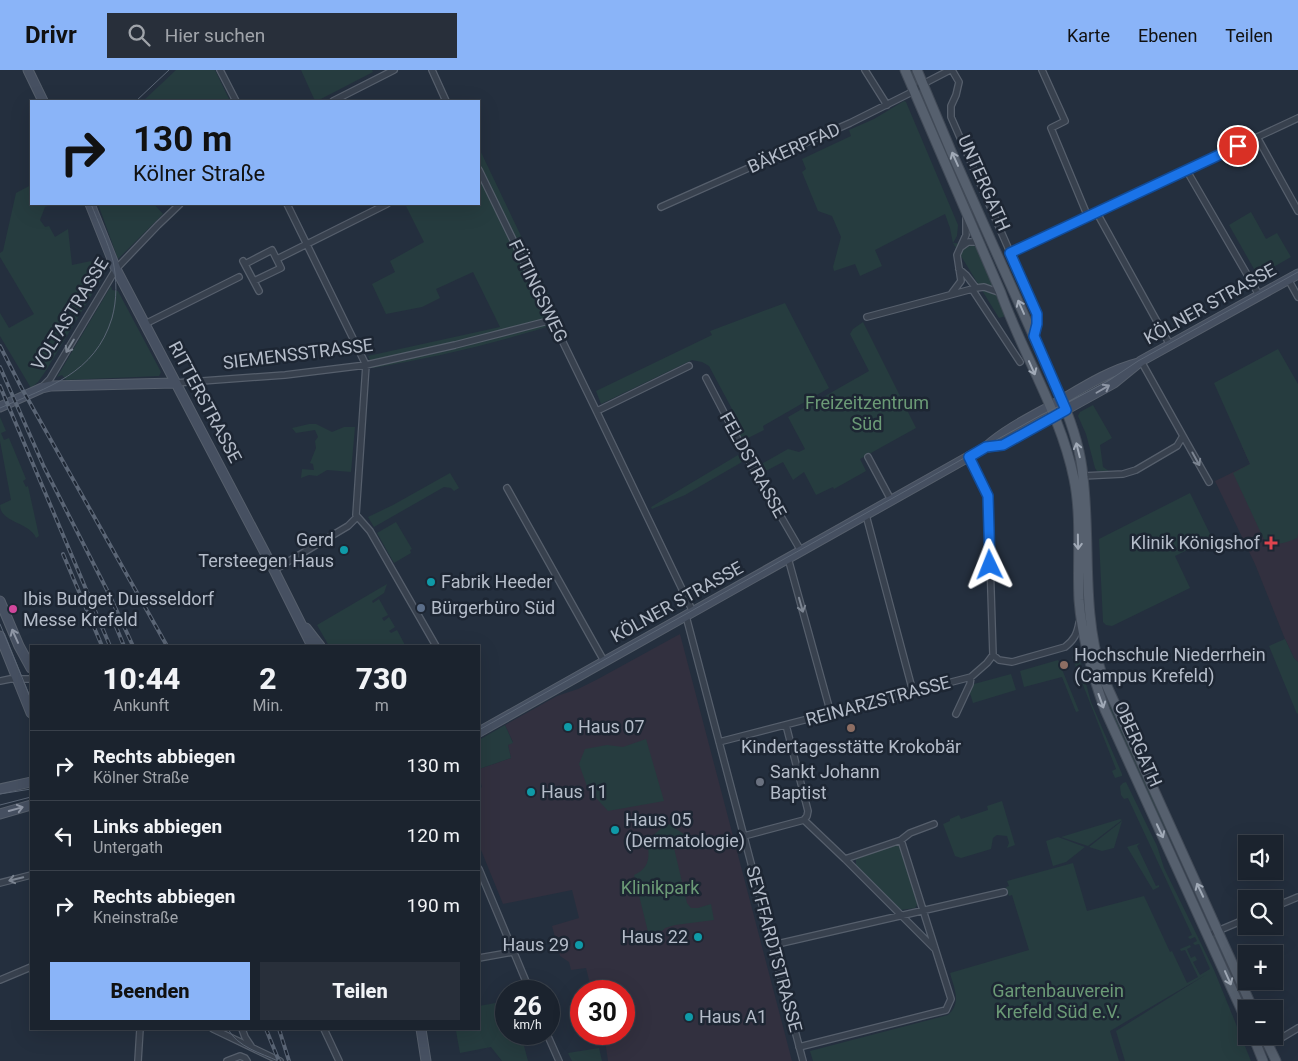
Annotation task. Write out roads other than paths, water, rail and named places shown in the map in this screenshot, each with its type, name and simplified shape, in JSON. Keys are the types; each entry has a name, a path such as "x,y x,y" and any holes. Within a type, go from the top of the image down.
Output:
{"main road":[{"path":"28,70 43,100"},
{"name":"UNTERGATH","path":"905,70 1049,407"},
{"name":"UNTERGATH","path":"917,70 1062,400"},
{"name":"RITTERSTRASSE","path":"90,205 116,268 312,645"},
{"path":"979,242 992,249 1000,260"},
{"name":"KÖLNER STRASSE","path":"986,447 1003,445 1114,383 1140,362 1298,274"},
{"name":"KÖLNER STRASSE","path":"480,728 689,614 969,457 986,447 998,436 1049,407 1121,368 1140,362"},
{"name":"SIEMENSSTRASSE","path":"42,388 175,383"},
{"name":"VOLTASTRASSE","path":"0,407 42,388"},
{"name":"OBERGATH","path":"1062,400 1077,446 1083,476 1088,601 1092,637 1098,664 1118,713 1249,1000"},
{"name":"OBERGATH","path":"1049,407 1070,463 1074,481 1080,612 1091,669 1104,710 1238,1002"},
{"path":"0,602 30,666"},
{"name":"RITTERSTRASSE","path":"296,614 319,645"},
{"path":"0,636 30,711"},
{"path":"0,789 30,782"},
{"path":"0,814 30,805"},
{"path":"421,1030 427,1059"},
{"path":"1257,1045 1263,1061"},
{"path":"1268,1046 1276,1061"}],"street":[{"path":"220,70 235,100"},
{"path":"335,100 394,70"},
{"path":"432,70 446,100"},
{"path":"865,70 888,105"},
{"name":"BÄKERPFAD","path":"661,207 850,123 888,105 951,70"},
{"name":"UNTERGATH","path":"951,70 959,82 951,106 951,117 1037,314 1034,336"},
{"path":"1042,70 1065,121 1051,128 1088,216"},
{"path":"1010,253 1298,118"},
{"path":"1257,137 1298,211"},
{"path":"1187,170 1259,295"},
{"name":"FÜTINGSWEG","path":"480,172 597,411 689,614 719,742"},
{"name":"VOLTASTRASSE","path":"42,388 50,379 116,268 179,205"},
{"path":"288,205 366,365 356,504 358,517 370,531 433,645"},
{"path":"277,259 385,205"},
{"name":"UNTERGATH","path":"952,294 961,280 957,255 966,234 965,210"},
{"path":"1097,213 1170,345"},
{"name":"UNTERGATH","path":"961,247 968,242 979,242"},
{"path":"254,281 281,268 272,250 244,262 259,292"},
{"path":"959,269 966,275 1020,362"},
{"path":"145,324 239,277"},
{"path":"1288,279 1298,297"},
{"path":"867,318 974,289 991,288 1001,292"},
{"name":"SIEMENSSTRASSE","path":"175,383 285,375 366,365 460,344 552,320"},
{"path":"1140,362 1209,482"},
{"path":"597,411 689,366"},
{"name":"FELDSTRASSE","path":"706,378 754,470 801,551"},
{"path":"1083,476 1123,474 1136,470 1177,446 1184,436"},
{"path":"868,457 892,500"},
{"path":"969,457 988,496 993,655 999,660 1012,662 1065,647 1072,642 1076,635 1080,612"},
{"path":"508,488 604,661"},
{"path":"866,514 913,692"},
{"path":"274,570 348,526 358,517"},
{"path":"788,558 832,714"},
{"name":"REINARZSTRASSE","path":"719,742 971,677 993,655"},
{"name":"REINARZSTRASSE","path":"956,714 970,684 971,677"},
{"path":"0,681 10,679 30,680"},
{"path":"744,836 804,820 807,816 808,811 786,725"},
{"name":"SEYFFARDTSTRASSE","path":"719,742 803,1061"},
{"path":"804,820 936,950"},
{"path":"845,859 901,840 910,833 934,824"},
{"path":"799,1047 946,1010 951,999 901,840"},
{"path":"480,871 525,980"},
{"path":"0,883 30,875"},
{"path":"772,946 1004,892"},
{"path":"1283,903 1298,897"},
{"path":"1208,935 1238,923"},
{"path":"480,958 513,952"},
{"path":"0,980 30,967"},
{"path":"1268,1046 1298,1028"},
{"path":"138,1061 140,1030"},
{"path":"214,1030 280,1061"},
{"path":"242,1030 254,1049"},
{"path":"324,1030 338,1061"},
{"path":"552,1045 559,1061"},
{"path":"227,1061 240,1056 245,1059"}],"tram line":[{"path":"137,100 169,70"},
{"path":"0,408 68,376 82,366 94,353 104,337 114,311 116,297 115,275 106,239 91,205"},
{"path":"480,729 1041,415 1108,381 1138,361 1298,272"},
{"path":"0,624 30,697"},
{"path":"0,794 30,789"},
{"path":"0,805 30,797"},
{"path":"229,1030 243,1045 278,1061"}],"railway":[{"path":"0,346 21,387 166,645"},
{"path":"0,367 44,467 109,594 133,645"},
{"path":"0,386 110,645"},
{"path":"63,554 102,645"},
{"path":"112,617 124,645"},
{"path":"266,1030 279,1061"},
{"path":"279,1030 289,1061"}],"place":[{"name":"Klinik Königshof","path":"1271,543"},
{"name":"Gerd Tersteegen Haus","path":"344,550"},
{"name":"Fabrik Heeder","path":"431,582"},
{"name":"Bürgerbüro Süd","path":"421,608"},
{"name":"Ibis Budget Duesseldorf Messe Krefeld","path":"13,609"},
{"name":"Hochschule Niederrhein (Campus Krefeld)","path":"1064,665"},
{"name":"Haus 07","path":"568,727"},
{"name":"Kindertagesstätte Krokobär","path":"851,728"},
{"name":"Sankt Johann Baptist","path":"760,782"},
{"name":"Haus 11","path":"531,792"},
{"name":"Haus 05 (Dermatologie)","path":"615,830"},
{"name":"Haus 22","path":"698,937"},
{"name":"Haus 29","path":"579,945"},
{"name":"Haus A1","path":"689,1017"}],"park label":[{"name":"Freizeitzentrum Süd","path":"867,413"},
{"name":"Klinikpark","path":"660,888"},
{"name":"Gartenbauverein Krefeld Süd e.V.","path":"1058,1001"}]}
